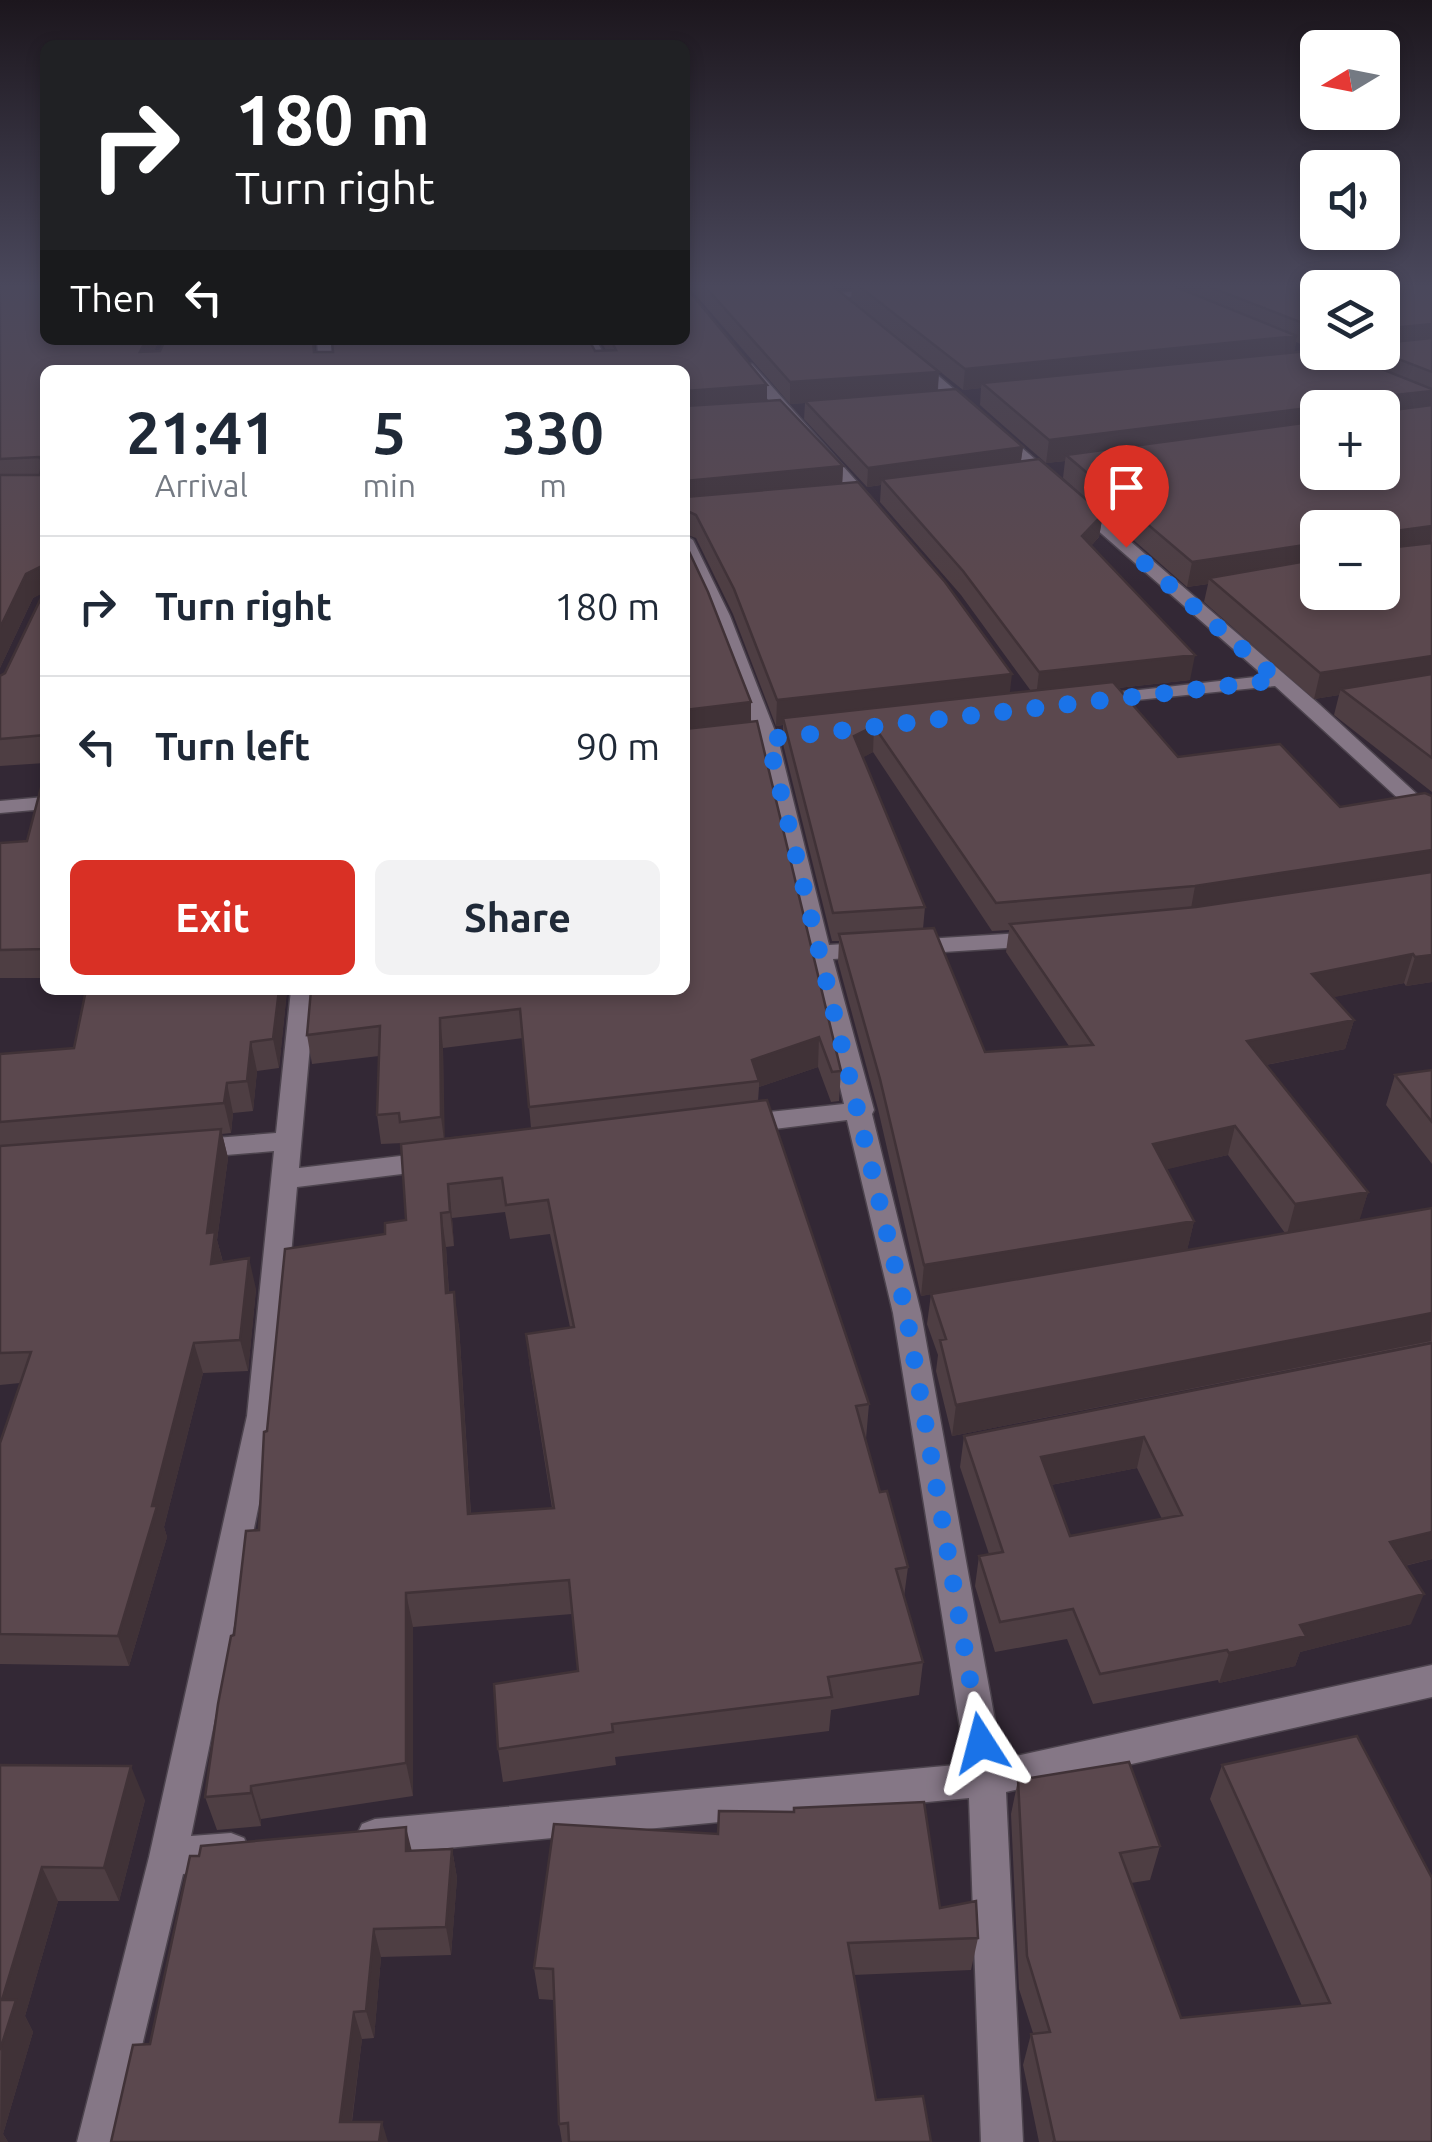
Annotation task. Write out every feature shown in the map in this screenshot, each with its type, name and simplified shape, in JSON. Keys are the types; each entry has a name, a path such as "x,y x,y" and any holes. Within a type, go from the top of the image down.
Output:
{"street":[{"path":"759,383 784,413 870,494 887,526"},
{"path":"939,383 1032,473 1192,596 1278,680 1432,818"},
{"path":"940,400 978,397"},
{"path":"764,415 804,412"},
{"path":"1032,473 1061,469"},
{"path":"842,498 870,494"},
{"path":"690,550 722,616 769,739 818,953 916,1311 942,1454 988,1779 1002,2142"},
{"path":"1069,704 1278,680"},
{"path":"1313,709 1347,703"},
{"path":"0,807 40,803"},
{"path":"818,953 1062,938"},
{"path":"98,2142 168,1857 262,1416 303,995"},
{"path":"722,1127 860,1110"},
{"path":"154,1152 290,1141"},
{"path":"286,1179 465,1158"},
{"path":"344,1840 988,1779 1432,1682"},
{"path":"168,1857 266,1848"}],"building":[{"path":"0,383 40,383 40,458 0,459"},
{"path":"690,383 767,385 690,391"},
{"path":"982,383 1417,383 1432,389 1400,395 1400,390 1300,390 1300,409 1049,440"},
{"path":"956,389 1023,447 868,468 805,401"},
{"path":"780,400 843,466 690,481 690,406"},
{"path":"1432,405 1432,526 1400,530 1400,510 1300,510 1300,546 1192,562 1066,455 1300,423 1300,490 1400,490 1400,409"},
{"path":"1039,459 1103,514 1082,536 1195,655 1039,672 963,571 882,479"},
{"path":"0,475 40,475 40,567 26,574 0,628"},
{"path":"858,482 945,582 1012,674 777,700 734,589 696,515 690,512 690,497"},
{"path":"1432,543 1432,656 1320,673 1209,578 1300,562 1300,610 1400,610 1400,546"},
{"path":"690,554 708,592 751,702 690,709"},
{"path":"40,600 40,735 0,739 0,676 5,673"},
{"path":"1432,674 1432,758 1341,689"},
{"path":"1113,682 1178,757 1280,744 1340,807 1425,793 1432,796 1432,850 1195,886 996,903 874,726 854,736 925,907 833,913 783,718"},
{"path":"757,721 841,1071 832,1072 819,1037 752,1060 759,1081 529,1107 520,1009 440,1018 441,1117 400,1122 399,1113 377,1115 380,1026 307,1035 311,995 690,995 690,728"},
{"path":"40,791 40,949 0,950 0,843 27,841"},
{"path":"1432,872 1432,955 1413,954 1312,974 1354,1020 1247,1041 1368,1192 1295,1204 1235,1126 1153,1144 1194,1221 924,1265 880,1079 839,934 934,928 985,1052 1093,1045 1010,924 1196,907"},
{"path":"85,995 278,995 273,1039 251,1042 247,1081 227,1083 224,1103 0,1122 0,1054 74,1048"},
{"path":"1432,1070 1432,1122 1395,1075"},
{"path":"767,1100 869,1404 856,1406 880,1492 887,1491 908,1567 896,1569 923,1662 828,1677 832,1697 612,1724 613,1732 498,1749 494,1684 578,1671 569,1580 406,1593 406,1763 251,1786 251,1793 205,1797 218,1704 234,1635 246,1531 259,1530 264,1432 285,1249 385,1234 385,1223 406,1220 401,1144","holes":["502,1178 506,1205 548,1200 574,1327 526,1334 554,1508 468,1514 454,1292 446,1293 441,1213 450,1212 448,1184"]},
{"path":"221,1129 207,1233 215,1232 211,1264 249,1258 240,1340 194,1343 152,1506 157,1506 118,1636 0,1634 0,1443 31,1352 0,1353 0,1146"},
{"path":"1432,1208 1432,1313 956,1405 940,1340 946,1339 931,1294"},
{"path":"1432,1343 1432,1532 1390,1542 1424,1594 1300,1625 1306,1636 1100,1674 1073,1609 1000,1622 979,1556 1003,1552 964,1436","holes":["1144,1437 1182,1515 1070,1536 1041,1457"]},
{"path":"1357,1736 1432,1878 1432,2142 1055,2142 1031,2034 1050,2032 1027,1956 1018,1780 1129,1762 1160,1846 1120,1853 1181,2018 1330,2003 1222,1765"},
{"path":"0,1765 131,1766 104,1868 42,1867 2,2000 16,2000 0,2050"},
{"path":"924,1802 940,1908 976,1901 978,1938 848,1943 876,2100 923,2096 931,2142 569,2142 568,2123 559,2124 553,1969 534,1968 554,1824 718,1834 719,1811 794,1812 794,1808"},
{"path":"406,1827 406,1851 452,1849 446,1927 374,1929 366,2011 354,2012 340,2122 382,2122 379,2142 111,2142 133,2045 150,2044 190,1856 199,1856 201,1846"}],"route":[{"path":"981,1743 906,1312 768,739 1278,680 1126,547"}]}
